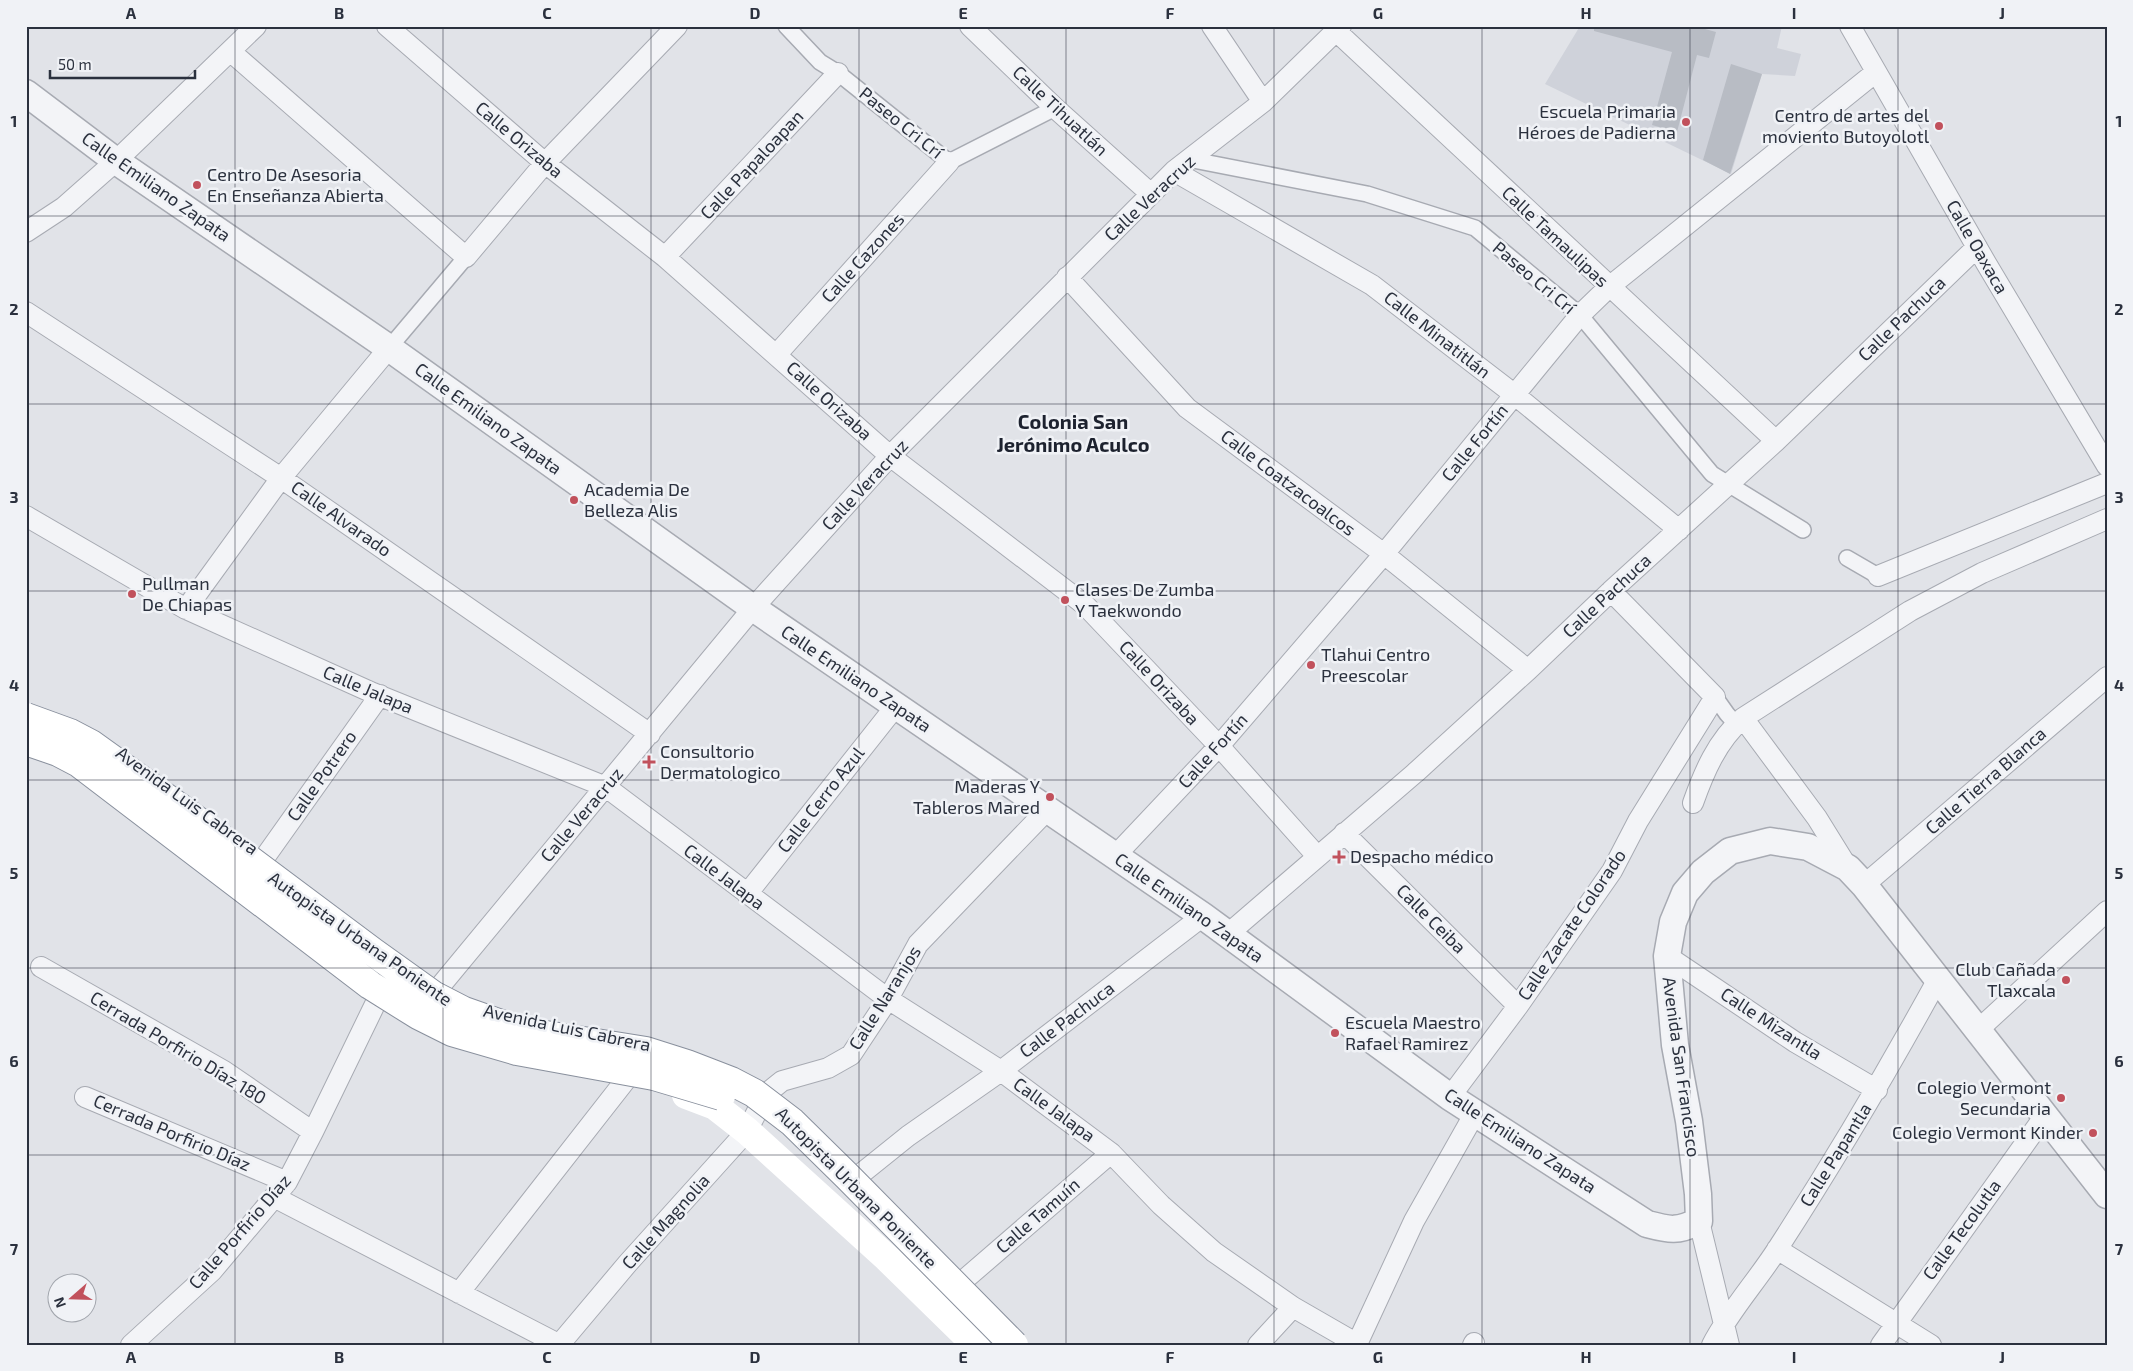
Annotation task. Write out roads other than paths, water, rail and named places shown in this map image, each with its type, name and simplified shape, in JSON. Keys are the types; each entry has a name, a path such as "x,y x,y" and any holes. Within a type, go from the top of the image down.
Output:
{"main road":[{"name":"Avenida Luis Cabrera","path":"26,709 73,725 129,758 264,857 384,955 436,990 472,1007 542,1026 664,1049 739,1078 766,1094 856,1176 964,1280 1019,1340"},
{"name":"Autopista Urbana Poniente","path":"26,717 70,733 91,744 179,807 380,958 433,995 464,1012 520,1031 646,1052 687,1064 737,1084 754,1093 774,1106 1019,1340"},
{"name":"Autopista Urbana Poniente","path":"26,741 58,752 79,763 370,985 418,1015 452,1032 517,1051 654,1076 721,1096 738,1106 761,1121 787,1142 845,1197 989,1345"},
{"name":"Avenida Luis Cabrera","path":"26,748 78,763 380,994 447,1034 488,1049 656,1084 715,1106 747,1131 888,1258 976,1345"},
{"path":"537,1060 544,1053 549,1041 542,1026"},
{"path":"572,1066 602,1063 671,1082 708,1095 766,1094"},
{"path":"982,1345 986,1336 1001,1329 1019,1340"}],"street":[{"path":"26,232 64,207 116,161 256,26"},
{"name":"Calle Orizaba","path":"387,26 545,163 665,257 777,354 890,456 1084,605 1219,746 1317,856"},
{"path":"186,609 281,478 545,163 677,26"},
{"name":"Paseo Cri Crí","path":"786,26 820,62 838,73 949,162 1054,108"},
{"name":"Calle Tihuatlán","path":"970,26 1054,108 1151,194"},
{"path":"1212,26 1263,102"},
{"name":"Calle Oaxaca","path":"1851,27 1977,247 2107,466"},
{"name":"Calle Veracruz","path":"436,990 753,608 890,456 1181,165 1263,102 1339,29"},
{"name":"Calle Tamaulipas","path":"1339,29 1609,288 1776,441"},
{"path":"230,51 466,257"},
{"name":"Calle Fortín","path":"1115,856 1219,746 1384,554 1580,315 1609,288 1876,72"},
{"name":"Calle Papaloapan","path":"665,257 838,73"},
{"name":"Calle Emiliano Zapata","path":"26,93 116,161 390,348 753,608 895,706 1049,808 1203,916 1475,1113 1647,1224 1672,1230 1682,1229 1698,1221"},
{"name":"Calle Cazones","path":"777,354 949,162"},
{"name":"Paseo Cri Crí","path":"1181,165 1367,194 1475,228 1580,315 1712,474 1803,530"},
{"name":"Calle Minatitlán","path":"1181,165 1372,285 1515,395 1679,530"},
{"name":"Calle Pachuca","path":"1228,934 1415,773 1528,670 1611,591 1776,441 1977,247"},
{"name":"Calle Coatzacoalcos","path":"1067,277 1187,408 1384,554 1528,670"},
{"name":"Calle Alvarado","path":"26,312 281,478 650,734"},
{"path":"1847,558 1878,576 2107,483"},
{"name":"Calle Jalapa","path":"26,516 186,609 380,695 606,787 888,999 1001,1071 1111,1152 1162,1205 1214,1252 1293,1307 1358,1344"},
{"path":"1693,804 1705,769 1723,739 1740,721 1910,611 1982,573 2107,519"},
{"path":"1611,591 1715,697 1727,714 1740,721"},
{"name":"Calle Tierra Blanca","path":"1856,876 2107,677"},
{"name":"Calle Potrero","path":"264,857 380,695"},
{"name":"Calle Zacate Colorado","path":"1450,1096 1518,1006 1612,871 1638,821 1715,697"},
{"name":"Calle Cerro Azul","path":"747,894 895,706"},
{"name":"Avenida San Francisco","path":"1740,721 1817,818 1856,876 2107,1195"},
{"name":"Calle Naranjos","path":"766,1094 782,1081 828,1068 851,1055 888,999 918,944 1049,808"},
{"name":"Calle Ceiba","path":"1344,833 1518,1006"},
{"name":"Avenida San Francisco","path":"1698,1221 1698,1194 1689,1121 1675,1045 1667,956 1672,922 1684,893 1703,872 1730,852 1770,841 1808,847 1856,876"},
{"path":"1978,1030 2107,911"},
{"name":"Calle Pachuca","path":"856,1176 908,1136 1001,1071 1203,916"},
{"name":"Calle Mizantla","path":"1667,956 1795,1042 1877,1090"},
{"name":"Cerrada Porfirio Díaz 180","path":"41,967 224,1072 314,1132"},
{"name":"Calle Papantla","path":"1712,1345 1723,1323 1778,1249 1877,1090 1938,979"},
{"name":"Calle Porfirio Díaz","path":"131,1345 212,1271 281,1189 314,1132 380,994"},
{"path":"459,1293 628,1077"},
{"name":"Calle Magnolia","path":"559,1345 628,1263 747,1131 766,1094"},
{"name":"Cerrada Porfirio Díaz","path":"85,1096 281,1189 459,1293 559,1345"},
{"path":"1358,1344 1414,1221 1475,1113"},
{"name":"Calle Tecolutla","path":"1881,1345 2044,1117"},
{"name":"Calle Tamuín","path":"964,1280 1111,1152"},
{"path":"1698,1221 1729,1345"},
{"path":"1778,1249 1931,1345"},
{"path":"1258,1345 1293,1307"}],"place":[{"name":"Escuela Primaria Héroes de Padierna","path":"1686,122"},
{"name":"Centro de artes del moviento Butoyolotl","path":"1939,126"},
{"name":"Centro De Asesoria En Enseñanza Abierta","path":"197,185"},
{"name":"Academia De Belleza Alis","path":"574,500"},
{"name":"Pullman De Chiapas","path":"132,594"},
{"name":"Clases De Zumba Y Taekwondo","path":"1065,600"},
{"name":"Tlahui Centro Preescolar","path":"1311,665"},
{"name":"Consultorio Dermatologico","path":"649,762"},
{"name":"Maderas Y Tableros Mared","path":"1050,797"},
{"name":"Despacho médico","path":"1339,857"},
{"name":"Club Cañada Tlaxcala","path":"2066,980"},
{"name":"Escuela Maestro Rafael Ramirez","path":"1335,1033"},
{"name":"Colegio Vermont Secundaria","path":"2061,1098"},
{"name":"Colegio Vermont Kinder","path":"2093,1133"}],"district":[{"name":"Colonia San Jerónimo Aculco","path":"1073,434"}]}
